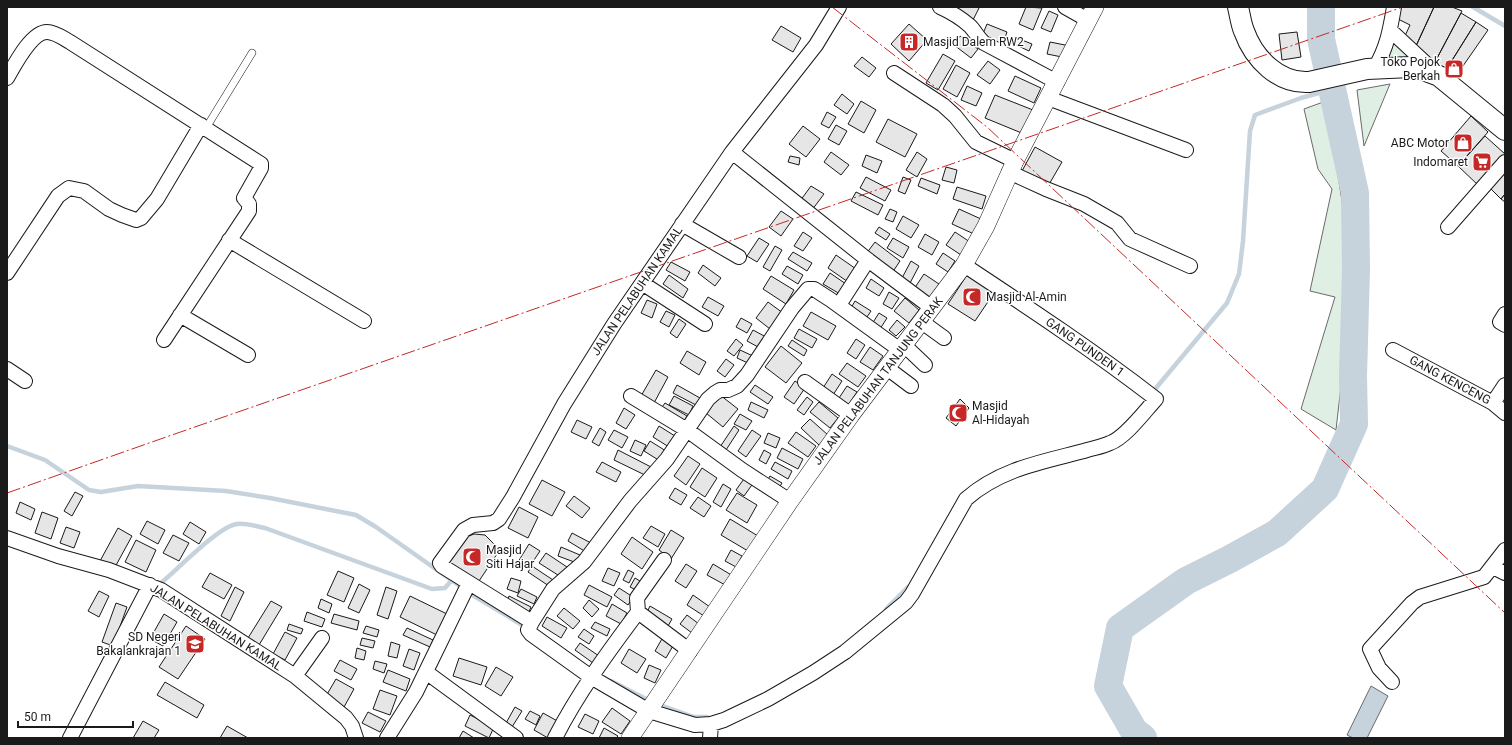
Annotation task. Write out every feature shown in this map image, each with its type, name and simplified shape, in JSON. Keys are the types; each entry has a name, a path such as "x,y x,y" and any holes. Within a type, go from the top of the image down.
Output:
{"main road":[{"path":"1238,7 1246,38 1261,61 1270,69 1290,80 1299,83 1310,82 1371,68 1411,67 1431,72 1439,76 1505,130"}],"street":[{"name":"JALAN PELABUHAN KAMAL","path":"467,588 440,563 464,530 474,525 493,524 499,519 513,497 564,404 614,324 732,152 816,45 839,7"},
{"path":"940,7 951,12 971,27 978,38 984,43 1057,82"},
{"path":"1064,7 1092,13"},
{"path":"1371,68 1384,53 1394,7"},
{"name":"JALAN PELABUHAN TANJUNG PERAK","path":"630,738 790,501 851,415 964,265 986,226 1012,166 1092,13"},
{"path":"1390,30 1439,76"},
{"path":"7,78 18,59 38,34 45,32 54,33 204,126 261,164 261,168 244,198 249,204 248,211 164,340"},
{"path":"894,73 943,105 955,116 976,142 1046,189 1084,204 1117,223 1130,239 1190,266"},
{"path":"1048,98 1186,150"},
{"path":"7,273 58,196 69,188 84,191 109,209 122,215 136,220 141,218 157,199 204,126"},
{"path":"732,152 868,260 932,308"},
{"path":"1448,227 1505,162"},
{"path":"682,224 739,257"},
{"path":"230,240 364,321"},
{"path":"839,305 868,260"},
{"name":"GANG PUNDEN 1","path":"710,731 724,720 762,702 813,673 845,652 906,602 966,499 974,492 1004,474 1022,467 1112,443 1132,427 1156,399 1120,371 1055,325 964,265"},
{"path":"642,283 705,324"},
{"path":"710,731 653,705 593,673 531,634 530,625 552,589 584,562 630,501 667,459 702,408 715,392 732,389 742,380 805,291 810,288 814,289 902,348 925,366"},
{"path":"1505,314 1500,322 1505,325"},
{"path":"180,315 248,355"},
{"path":"922,322 944,338"},
{"name":"GANG KENCENG","path":"1393,350 1493,403 1505,413"},
{"path":"887,368 911,386"},
{"path":"7,369 25,381"},
{"path":"805,382 851,415"},
{"path":"1493,403 1505,385"},
{"path":"631,396 687,430 742,470 790,501"},
{"name":"JALAN PELABUHAN KAMAL","path":"7,538 58,556 109,570 161,590 295,676 346,718 352,726 356,738"},
{"path":"1392,682 1379,668 1370,649 1412,603 1420,597 1484,577 1499,570 1505,550"},
{"path":"556,738 568,713 593,673 638,612 637,598 664,560"},
{"path":"70,738 150,585"},
{"path":"387,738 416,692 467,588 530,625"},
{"path":"638,612 690,650"},
{"path":"295,676 322,638"},
{"path":"426,672 516,738"}],"lane":[{"path":"204,126 252,53"}],"green space":[{"path":"1392,38 1415,59 1400,57 1386,58"},
{"path":"1390,84 1364,146 1357,90"},
{"path":"1326,101 1343,207 1343,368 1336,430 1301,409 1335,297 1310,291 1332,189 1318,169 1304,109"}],"shaded area":[{"path":"1371,686 1388,696 1367,738 1353,738 1347,735"}],"building":[{"path":"957,7 979,8 973,20 955,11"},
{"path":"1026,7 1042,8 1033,30 1019,24"},
{"path":"1401,7 1434,7 1416,46 1404,38 1410,25 1396,18"},
{"path":"1434,7 1452,7 1462,11 1435,62 1415,48"},
{"path":"1049,11 1058,15 1051,32 1041,28"},
{"path":"1461,13 1476,22 1446,70 1435,62"},
{"path":"1476,22 1488,30 1456,76 1446,70"},
{"name":"Masjid Dalem RW2","path":"909,24 927,40 909,61 891,44"},
{"path":"987,24 1007,32 1003,44 982,36"},
{"path":"781,26 801,38 793,52 772,40"},
{"path":"1297,32 1301,57 1282,60 1279,34"},
{"path":"960,36 978,49 971,58 954,45"},
{"path":"1017,38 1032,44 1029,51 1014,44"},
{"path":"1050,42 1070,46 1067,58 1047,54"},
{"path":"943,54 955,61 938,90 926,83"},
{"path":"862,57 876,68 869,77 854,66"},
{"path":"988,61 1000,70 990,84 977,75"},
{"path":"956,65 970,73 957,97 943,89"},
{"path":"1015,76 1041,88 1034,103 1008,91"},
{"path":"967,86 982,93 976,106 961,100"},
{"path":"842,94 854,104 847,114 834,105"},
{"path":"995,95 1033,110 1024,134 985,118"},
{"path":"861,101 876,110 864,133 848,124"},
{"path":"827,112 836,117 829,128 821,124"},
{"name":"ABC Motor","path":"1471,116 1488,132 1458,166 1441,151"},
{"path":"888,119 917,134 905,157 876,142"},
{"path":"836,125 847,131 839,145 828,139"},
{"path":"803,126 820,139 806,157 789,144"},
{"name":"Indomaret","path":"1485,136 1505,154 1505,157 1479,186 1458,166"},
{"path":"1035,147 1062,162 1044,193 1016,182"},
{"path":"831,152 849,165 841,175 824,162"},
{"path":"917,152 927,159 917,177 906,170"},
{"path":"866,155 882,161 877,173 862,166"},
{"path":"790,156 800,158 799,165 788,162"},
{"path":"946,167 957,170 954,183 942,180"},
{"path":"1505,170 1505,194 1501,199 1490,188"},
{"path":"866,177 891,190 885,201 860,188"},
{"path":"903,177 911,180 905,194 898,191"},
{"path":"921,178 940,185 937,194 918,186"},
{"path":"811,186 824,194 812,210 800,201"},
{"path":"957,187 986,196 982,209 953,199"},
{"path":"856,192 883,205 878,215 851,201"},
{"path":"1505,194 1505,202 1501,199"},
{"path":"890,209 897,212 893,222 885,219"},
{"path":"959,209 981,219 974,234 952,224"},
{"path":"781,211 793,219 781,236 769,227"},
{"path":"903,216 919,225 911,238 896,229"},
{"path":"879,227 890,234 886,240 875,233"},
{"path":"803,232 812,238 803,251 794,246"},
{"path":"955,232 970,242 961,255 946,245"},
{"path":"925,234 939,242 932,255 918,247"},
{"path":"759,238 769,244 757,262 747,256"},
{"path":"893,238 909,247 903,258 887,248"},
{"path":"875,242 900,261 892,273 866,254"},
{"path":"775,246 782,250 770,271 763,267"},
{"path":"793,252 812,263 807,271 788,259"},
{"path":"943,253 955,261 948,272 936,264"},
{"path":"836,255 859,271 851,284 828,268"},
{"path":"911,261 919,266 910,283 902,278"},
{"path":"671,262 690,272 685,281 666,270"},
{"path":"703,265 721,278 715,286 698,273"},
{"path":"787,266 803,275 798,284 782,274"},
{"name":"Masjid Al-Amin","path":"969,272 996,290 975,321 948,304"},
{"path":"830,273 846,284 840,294 823,284"},
{"path":"924,274 939,284 929,299 914,289"},
{"path":"669,275 688,289 683,298 663,284"},
{"path":"771,276 794,290 786,304 763,289"},
{"path":"871,279 884,288 879,296 866,288"},
{"path":"889,292 899,298 892,309 883,304"},
{"path":"708,297 724,306 718,316 702,307"},
{"path":"905,298 919,310 909,323 894,311"},
{"path":"647,300 657,304 652,318 641,313"},
{"path":"855,301 871,311 867,317 851,308"},
{"path":"768,302 783,313 770,329 756,318"},
{"path":"666,311 675,315 669,327 660,322"},
{"path":"811,312 836,326 828,340 803,326"},
{"path":"879,313 887,318 880,329 872,324"},
{"path":"741,318 752,324 747,333 736,327"},
{"path":"679,319 686,324 677,338 670,333"},
{"path":"897,320 905,327 896,336 889,330"},
{"path":"799,329 817,339 812,348 794,338"},
{"path":"753,330 766,337 760,348 747,341"},
{"path":"736,339 743,345 734,356 727,351"},
{"path":"856,339 865,345 856,359 847,353"},
{"path":"792,340 807,350 804,356 788,346"},
{"path":"781,346 802,363 786,383 765,367"},
{"path":"870,347 883,356 873,370 860,362"},
{"path":"740,350 753,356 750,364 737,358"},
{"path":"687,351 706,362 699,375 680,363"},
{"path":"726,359 734,365 725,377 717,371"},
{"path":"847,363 866,376 858,387 839,374"},
{"path":"656,370 668,377 654,403 641,396"},
{"path":"832,374 842,381 833,395 823,388"},
{"path":"795,381 805,388 794,404 784,397"},
{"path":"677,385 700,398 696,405 673,393"},
{"path":"755,385 773,397 768,404 750,392"},
{"path":"847,386 857,392 848,405 839,398"},
{"path":"720,395 738,409 723,427 706,413"},
{"path":"674,396 693,406 689,415 669,405"},
{"path":"807,397 813,402 804,415 797,410"},
{"name":"Masjid Al-Hidayah","path":"960,399 969,408 956,426 946,418"},
{"path":"751,402 768,410 764,418 748,410"},
{"path":"819,402 838,418 830,428 810,412"},
{"path":"665,403 687,416 683,423 660,410"},
{"path":"624,408 635,415 626,429 616,423"},
{"path":"740,414 752,421 746,430 734,424"},
{"path":"810,419 828,435 819,445 801,428"},
{"path":"577,420 592,427 586,439 571,432"},
{"path":"659,426 675,436 669,447 653,437"},
{"path":"734,426 739,430 726,450 720,447"},
{"path":"600,428 606,432 599,446 592,442"},
{"path":"614,430 628,437 622,448 608,440"},
{"path":"752,430 761,436 746,457 738,451"},
{"path":"796,432 816,446 808,457 788,443"},
{"path":"768,433 780,438 776,448 764,443"},
{"path":"635,440 646,445 641,456 630,451"},
{"path":"650,441 666,451 660,461 644,451"},
{"path":"782,448 803,459 798,469 777,458"},
{"path":"618,450 651,467 647,476 614,460"},
{"path":"764,450 771,454 766,464 759,460"},
{"path":"688,456 700,464 686,485 674,476"},
{"path":"602,462 621,472 616,482 596,472"},
{"path":"775,462 792,471 788,479 771,469"},
{"path":"702,468 717,478 705,497 690,487"},
{"path":"746,476 754,482 744,496 736,490"},
{"path":"770,476 782,483 778,490 766,483"},
{"path":"542,480 565,492 552,516 529,504"},
{"path":"723,484 731,489 721,507 713,502"},
{"path":"675,488 687,495 681,505 669,498"},
{"path":"75,492 83,496 72,516 64,511"},
{"path":"737,493 757,505 747,523 726,510"},
{"path":"574,496 590,508 582,518 566,506"},
{"path":"698,497 711,506 704,517 690,508"},
{"path":"20,502 35,509 31,520 16,513"},
{"path":"519,507 538,517 528,538 508,528"},
{"path":"42,512 58,518 51,539 35,533"},
{"path":"730,519 758,536 748,551 721,535"},
{"path":"147,521 165,530 158,544 140,534"},
{"path":"190,522 206,532 199,544 183,534"},
{"path":"651,526 665,534 658,547 643,538"},
{"path":"66,527 80,532 74,548 60,543"},
{"path":"118,528 132,536 114,569 100,561"},
{"path":"671,530 684,538 671,559 659,550"},
{"path":"572,533 591,543 586,552 568,541"},
{"name":"Masjid Siti Hajar","path":"474,534 485,535 499,551 477,584 444,562 464,538"},
{"path":"173,535 189,543 179,561 163,553"},
{"path":"632,537 653,552 642,569 621,554"},
{"path":"136,540 156,550 146,572 125,562"},
{"path":"529,544 540,551 528,569 518,562"},
{"path":"561,547 580,555 577,563 558,556"},
{"path":"731,550 742,556 736,567 725,561"},
{"path":"546,553 567,567 561,577 539,563"},
{"path":"686,564 697,571 686,588 675,581"},
{"path":"713,564 733,576 727,586 707,575"},
{"path":"532,566 553,580 549,586 528,572"},
{"path":"608,568 620,573 614,586 602,581"},
{"path":"628,570 634,573 629,583 623,580"},
{"path":"338,571 354,578 344,602 327,595"},
{"path":"210,573 232,585 224,599 202,587"},
{"path":"511,578 521,581 518,593 507,589"},
{"path":"635,578 645,584 640,592 630,587"},
{"path":"359,584 370,590 359,613 348,608"},
{"path":"589,585 612,597 607,607 584,595"},
{"path":"235,587 244,592 230,621 221,616"},
{"path":"386,587 397,591 388,619 377,615"},
{"path":"619,588 633,597 628,605 614,595"},
{"path":"521,589 537,597 534,604 517,596"},
{"path":"99,591 109,596 99,617 88,611"},
{"path":"693,595 710,607 704,616 687,605"},
{"path":"410,596 447,614 437,635 400,617"},
{"path":"509,596 531,607 528,614 506,603"},
{"path":"321,599 332,604 329,613 318,608"},
{"path":"589,600 599,609 592,617 583,608"},
{"path":"271,601 282,607 259,645 248,638"},
{"path":"116,603 127,607 113,646 102,642"},
{"path":"612,604 627,613 621,624 606,616"},
{"path":"650,606 672,619 668,626 646,614"},
{"path":"564,608 580,621 573,629 557,616"},
{"path":"307,612 325,619 322,627 304,621"},
{"path":"164,614 177,622 163,646 150,639"},
{"path":"334,614 359,621 357,630 331,623"},
{"path":"687,615 699,624 692,633 680,624"},
{"path":"547,617 567,628 561,638 542,626"},
{"path":"595,622 610,629 607,636 591,628"},
{"path":"289,624 303,629 301,634 287,630"},
{"path":"186,626 205,639 178,679 159,667"},
{"path":"366,626 379,630 377,637 363,633"},
{"path":"407,628 433,640 430,647 403,635"},
{"path":"584,629 594,636 589,644 578,637"},
{"path":"285,632 297,638 285,660 273,654"},
{"path":"663,637 674,644 666,658 655,651"},
{"path":"362,638 375,641 373,648 360,645"},
{"path":"391,642 400,645 397,658 388,656"},
{"path":"580,643 599,656 593,663 575,650"},
{"path":"357,648 366,651 364,660 355,658"},
{"path":"409,649 420,653 414,670 403,666"},
{"path":"629,649 646,659 637,673 621,663"},
{"path":"459,658 487,667 481,685 453,676"},
{"path":"340,660 357,669 351,680 334,671"},
{"path":"375,661 387,664 384,673 373,669"},
{"path":"649,665 661,670 655,683 644,678"},
{"path":"496,667 513,677 501,696 485,686"},
{"path":"388,670 410,679 406,691 383,682"},
{"path":"336,679 354,689 344,707 326,696"},
{"path":"165,682 204,705 197,718 157,695"},
{"path":"380,690 397,696 390,715 373,709"},
{"path":"515,707 522,711 512,727 506,723"},
{"path":"612,708 630,721 621,734 602,722"},
{"path":"530,711 540,716 536,725 525,719"},
{"path":"368,712 386,721 380,732 362,723"},
{"path":"543,713 561,723 548,738 534,730"},
{"path":"585,714 599,721 593,734 578,727"},
{"path":"470,715 494,727 489,738 465,726"},
{"path":"143,721 159,730 154,738 133,738"},
{"path":"227,726 248,738 220,738"},
{"path":"604,728 618,736 616,738 599,738"},
{"path":"463,731 474,738 459,738"}],"waterway":[{"path":"1473,7 1505,26"},
{"path":"1143,738 1134,731 1108,686 1120,628 1186,581 1277,533 1325,489 1354,424 1353,376 1356,270 1355,193 1321,39 1321,9"},
{"path":"1151,394 1227,303 1239,274 1243,241 1250,131 1255,115 1301,98 1333,89"},
{"path":"7,446 45,460 89,490 101,492 138,486 226,491 356,515 376,527 474,596 527,628"},
{"path":"161,583 209,540 220,532 237,524 265,528 432,589 445,588 451,581"},
{"path":"886,609 908,587"},
{"path":"611,681 650,701"},
{"path":"657,704 694,717 707,717"}],"power":[{"path":"832,7 987,127 1505,613"},
{"path":"7,493 1403,7"}],"place":[{"name":"Masjid Dalem RW2","path":"909,42"},
{"name":"Toko Pojok Berkah","path":"1454,69"},
{"name":"ABC Motor","path":"1463,143"},
{"name":"Indomaret","path":"1482,162"},
{"name":"Masjid Al-Amin","path":"972,297"},
{"name":"Masjid Al-Hidayah","path":"958,413"},
{"name":"Masjid Siti Hajar","path":"472,557"},
{"name":"SD Negeri Bakalankrajan 1","path":"195,644"}]}
